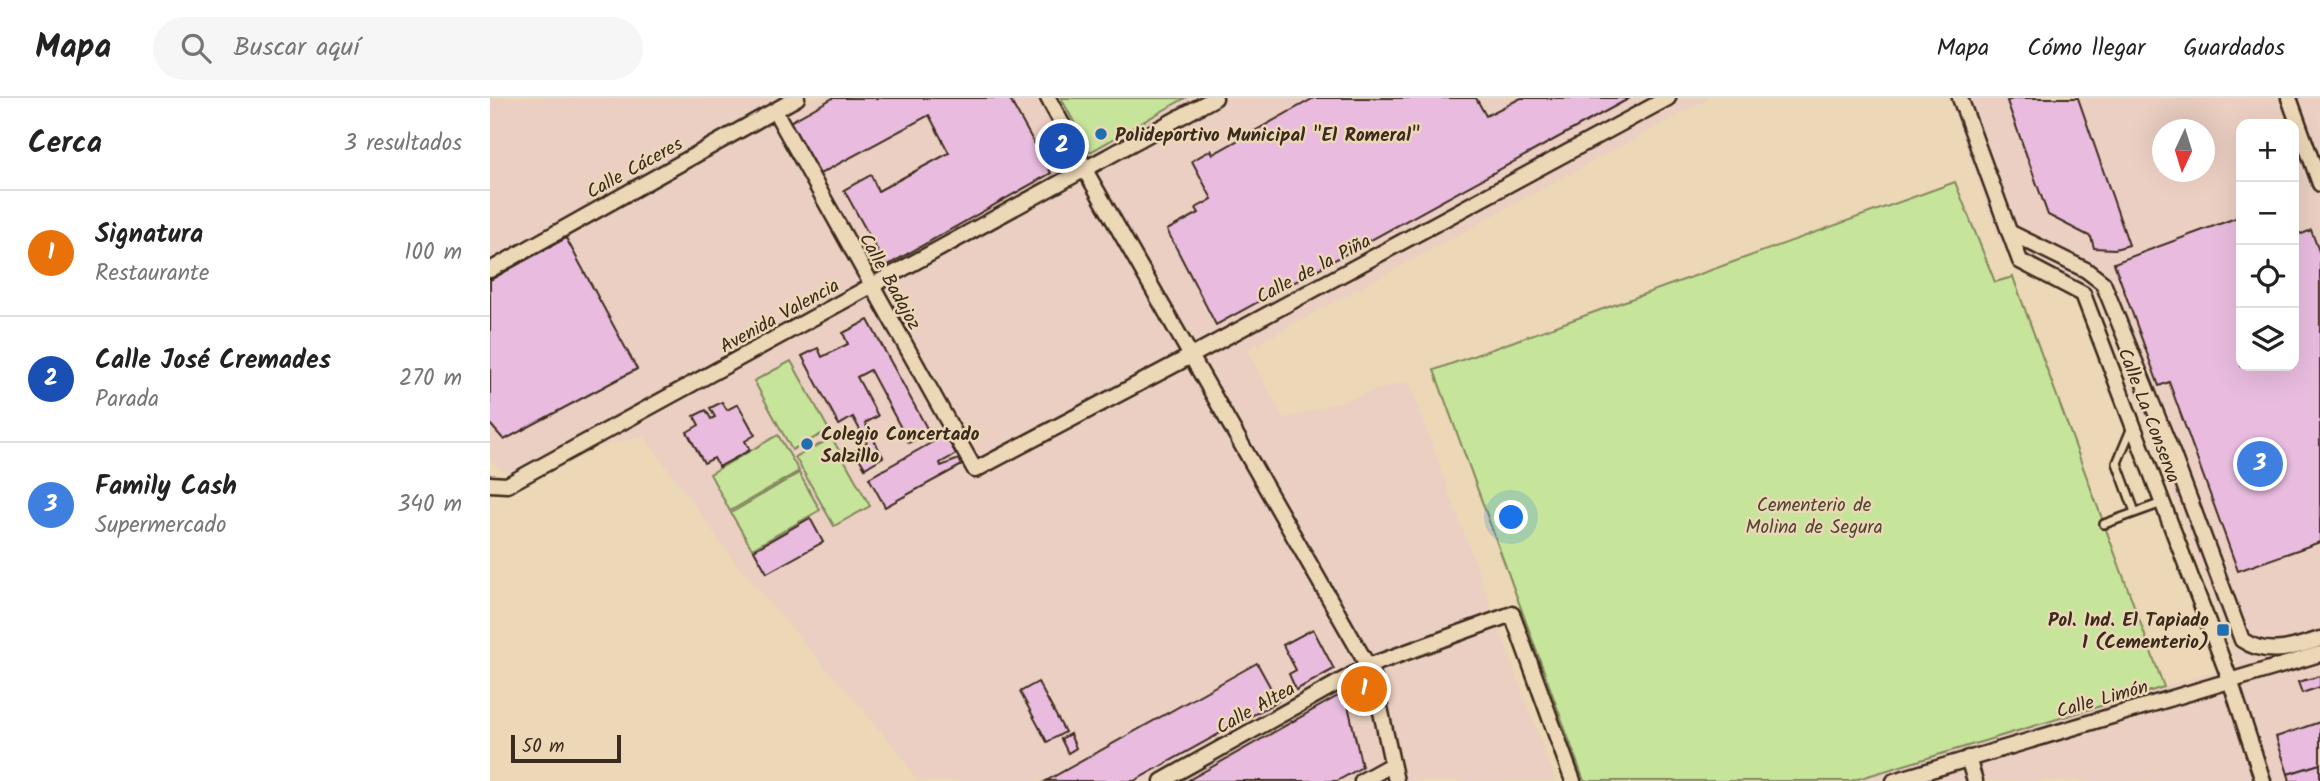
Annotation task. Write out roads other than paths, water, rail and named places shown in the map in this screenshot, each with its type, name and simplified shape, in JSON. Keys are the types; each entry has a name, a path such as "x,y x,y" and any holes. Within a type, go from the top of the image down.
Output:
{"street":[{"name":"Calle Cáceres","path":"490,270 797,98"},
{"path":"1048,98 1078,153 1084,170 1189,357 1373,675 1396,781"},
{"name":"Avenida Valencia","path":"490,484 507,485 1215,98"},
{"name":"Calle de la Piña","path":"975,470 1668,98"},
{"name":"Calle La Conserva","path":"1959,98 2020,261 2083,294 2230,680 2263,781"},
{"path":"2290,98 2320,184"},
{"name":"Calle Badajoz","path":"775,111 975,470"},
{"path":"2009,232 2086,270 2103,283 2173,455 2242,640 2252,647 2290,650 2320,639"},
{"name":"Calle Altea","path":"1162,781 1368,666 1511,614 1573,781"},
{"name":"Calle Limón","path":"1894,781 2320,654"},
{"path":"1968,758 1975,781"},
{"path":"1362,781 1391,765"}],"lane":[{"path":"2132,426 2117,463 2135,512"},
{"path":"2104,524 2162,503"}],"place":[{"name":"Polideportivo Municipal \"El Romeral\"","path":"1101,134"},
{"name":"Calle José Cremades","path":"1062,146"},
{"name":"Colegio Concertado Salzillo","path":"807,444"},
{"name":"Family Cash","path":"2260,464"},
{"name":"Pol. Ind. El Tapiado 1 (Cementerio)","path":"2223,630"},
{"name":"Signatura","path":"1364,689"}],"park label":[{"name":"Cementerio de Molina de Segura","path":"1814,515"}]}
